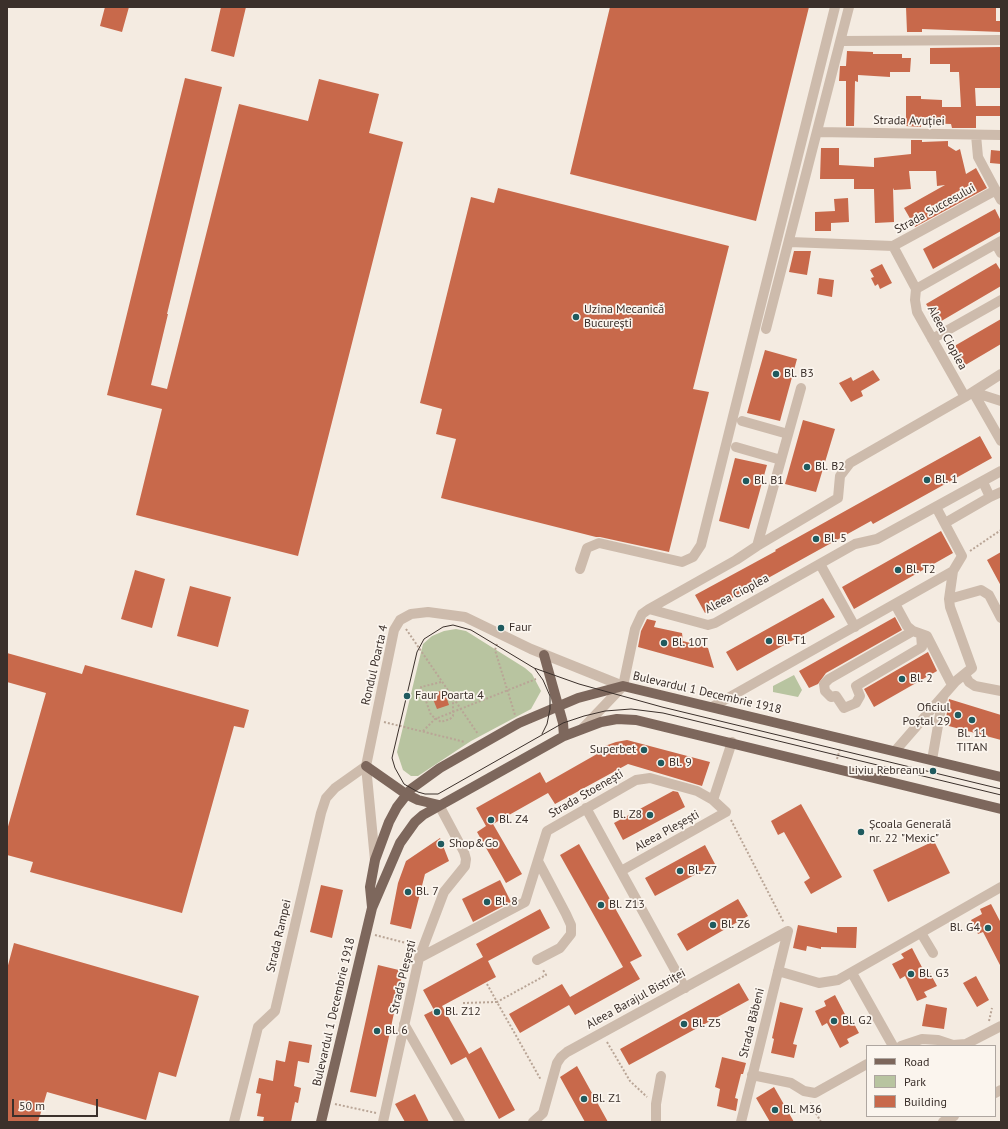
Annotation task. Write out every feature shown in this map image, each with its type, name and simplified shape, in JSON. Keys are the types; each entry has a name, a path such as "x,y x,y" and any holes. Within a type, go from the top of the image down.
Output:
{"main road":[{"path":"544,654 558,705 564,736"},
{"name":"Bulevardul 1 Decembrie 1918","path":"372,908 370,887 375,860 389,822 406,794 440,768 519,723 558,705 623,686 1001,777"},
{"name":"Bulevardul 1 Decembrie 1918","path":"321,1122 372,908 382,888 400,842 416,822 439,805 564,736 583,728 617,719 636,720 732,742 999,809"},
{"path":"366,766 406,794 418,800 439,805"}],"street":[{"path":"580,569 587,548 600,543 682,562 693,557 701,545 835,7"},
{"path":"766,329 790,242 849,7"},
{"path":"841,42 1001,40"},
{"name":"Strada Avuției","path":"817,132 1001,135"},
{"path":"976,135 978,157 1001,200"},
{"name":"Strada Succesului","path":"790,242 893,246 996,190"},
{"path":"916,289 998,242 1001,253"},
{"name":"Aleea Cioplea","path":"893,246 916,289 915,300 917,312 932,339 1001,441"},
{"path":"932,339 1001,300"},
{"path":"583,728 606,706 623,686 635,629 642,614 736,560 838,498 840,476 850,463 969,395 1001,374"},
{"path":"757,546 801,388"},
{"path":"969,395 1001,401"},
{"path":"742,421 788,434"},
{"path":"736,447 781,460"},
{"name":"Aleea Cioplea","path":"649,609 708,625 715,623 855,544 877,539 1001,471"},
{"path":"983,482 990,497"},
{"path":"945,523 1001,492"},
{"path":"895,752 952,685 972,668 972,664 949,599 953,571 962,556 936,507"},
{"path":"820,564 855,627"},
{"path":"712,707 953,571"},
{"path":"949,599 981,590 989,595 1001,618"},
{"path":"895,604 907,626 917,633 927,636 952,685"},
{"name":"Rondul Poarta 4","path":"375,860 366,766 394,630 400,620 411,614 428,612 454,614 476,621 544,654 623,686"},
{"path":"917,633 922,647 856,686 860,696 856,703 844,708 836,696 831,698 825,691 824,684 829,679 917,633"},
{"path":"965,675 968,682 975,686 1001,691"},
{"path":"932,760 944,695"},
{"path":"713,800 732,742"},
{"name":"Strada Rampei","path":"234,1122 258,1027 275,1012 323,806 326,798 335,788 366,766"},
{"name":"Strada Stoenești","path":"419,958 526,902 547,831 642,778 650,778 697,791 713,800 726,812"},
{"name":"Strada Pleșești","path":"385,1120 404,1024 422,947 444,892 465,866 466,859 464,852 439,805"},
{"path":"586,808 685,988"},
{"name":"Aleea Pleșești","path":"621,871 726,812"},
{"path":"537,960 560,948 567,942 572,934 571,925 566,914 538,862"},
{"path":"778,971 819,983 838,980 1001,887"},
{"name":"Strada Băbeni","path":"740,1122 788,931"},
{"name":"Aleea Barajul Bistriței","path":"533,1122 543,1113 561,1057 788,931"},
{"path":"922,933 933,954"},
{"path":"852,973 892,1045"},
{"path":"404,1024 460,1122"},
{"path":"904,1045 916,1040 928,1039 953,1045 966,1044 1001,1026"},
{"path":"752,1076 791,1083 804,1091 815,1093 866,1065"},
{"path":"656,1122 656,1104 662,1076"},
{"path":"943,1122 952,1117"}],"path":[{"path":"962,556 1001,530"},
{"path":"400,620 441,682 461,709 480,744"},
{"path":"500,633 495,650 506,691 519,723"},
{"path":"423,730 435,719 536,680"},
{"path":"441,682 421,688 431,715 441,722 450,719 454,712 452,698"},
{"path":"375,720 480,744"},
{"path":"835,768 843,739"},
{"path":"726,812 788,931"},
{"path":"366,933 422,947"},
{"path":"463,1003 497,1002 546,975 537,960"},
{"path":"487,984 549,1094"},
{"path":"602,1033 630,1081 639,1091 656,1104"},
{"path":"804,1091 821,1122"},
{"path":"326,1102 385,1120"}],"green space":[{"path":"456,629 466,631 525,668 532,674 541,691 531,709 471,741 418,776 411,776 403,770 397,752 423,644 432,636 444,631"},
{"path":"794,675 802,690 798,697 773,692 773,686"}],"building":[{"path":"105,7 129,7 122,32 100,26"},
{"path":"221,7 246,7 234,57 211,51"},
{"path":"610,7 809,7 756,221 570,174"},
{"path":"906,7 996,7 996,21 1001,21 1001,32 922,29 922,32 907,32"},
{"path":"1001,47 1001,88 975,88 976,106 1001,106 1001,116 976,116 976,128 952,128 951,124 921,123 921,127 906,126 906,96 921,96 921,99 942,100 942,107 961,107 959,72 950,72 950,64 930,64 930,48"},
{"path":"847,51 873,52 873,54 902,54 902,58 911,58 910,72 890,72 890,77 858,75 858,82 855,81 854,126 846,126 846,81 839,81 840,66 846,66"},
{"path":"185,78 222,87 151,385 167,389 239,104 308,121 319,79 379,94 369,133 403,142 298,556 136,515 162,409 107,395"},
{"path":"911,140 922,140 922,142 948,141 948,146 956,151 960,149 966,174 976,168 987,188 915,227 904,208 945,185 937,186 936,171 909,171 911,189 894,190 893,188 894,222 875,223 874,189 854,189 854,179 820,179 821,148 839,148 839,165 874,167 874,158 911,154"},
{"path":"991,150 1001,151 1001,164 990,163"},
{"name":"Uzina Mecanică București","path":"498,188 729,246 693,389 709,392 669,552 596,537 441,498 456,439 436,434 442,409 420,403 471,197 494,203"},
{"path":"848,198 849,222 831,223 831,231 815,231 815,212 835,211 834,199"},
{"path":"995,209 1001,221 1001,231 933,269 923,249"},
{"path":"794,251 811,251 807,275 789,272"},
{"path":"996,263 1001,271 1001,286 938,323 926,304"},
{"path":"882,264 892,283 880,289 878,284 875,286 871,278 874,277 870,270"},
{"path":"819,278 834,280 832,297 817,294"},
{"path":"1001,319 1001,344 962,367 951,348"},
{"name":"Bl. B3","path":"765,350 797,359 780,421 747,413"},
{"path":"873,370 880,380 861,391 863,396 851,402 839,383 851,377 853,381"},
{"name":"Bl. B2","path":"803,420 835,429 816,492 785,484"},
{"path":"980,436 992,458 873,524 871,521 705,613 695,595"},
{"name":"Bl. B1","path":"735,458 767,465 749,529 719,521"},
{"name":"Bl. T2","path":"941,531 953,553 854,609 842,587"},
{"path":"1001,552 1001,586 987,560"},
{"path":"135,570 165,579 152,628 121,619"},
{"path":"190,586 231,597 218,647 177,636"},
{"name":"Bl. T1","path":"823,598 835,617 737,671 726,652"},
{"path":"895,617 902,630 826,673 818,684 809,688 799,671"},
{"name":"Bl. 10T","path":"647,619 656,621 654,627 682,633 683,641 708,648 714,668 638,647 641,631"},
{"name":"Bl. 2","path":"928,652 937,671 874,707 864,689"},
{"path":"7,653 82,674 85,665 249,710 244,728 234,726 182,913 30,872 33,862 7,855 7,830 46,693 7,682"},
{"path":"444,690 449,705 437,709 431,694"},
{"name":"Bl. 11 TITAN","path":"949,699 1001,715 1001,740 945,725"},
{"name":"Bl. Z4","path":"627,740 710,762 702,786 628,764 555,804 548,793 493,824 522,874 506,883 477,832 486,826 476,808 540,772 546,783 604,750 602,747"},
{"name":"Bl. Z8","path":"673,791 678,792 685,807 623,840 614,823"},
{"path":"801,804 842,877 811,894 804,882 810,878 784,832 778,835 771,821"},
{"name":"Bl. 7","path":"440,838 449,861 425,874 411,929 390,924 398,883 406,861"},
{"path":"934,841 950,873 888,902 873,870"},
{"name":"Bl. Z13","path":"579,844 642,956 630,962 640,979 575,1015 569,1005 520,1033 509,1014 562,984 570,997 623,967 560,855"},
{"name":"Bl. Z7","path":"705,845 715,864 655,896 645,878"},
{"name":"Bl. 8","path":"500,880 511,902 473,922 462,899"},
{"path":"321,885 343,890 332,938 310,932"},
{"name":"Bl. Z6","path":"738,899 748,916 687,951 677,934"},
{"name":"Bl. G4","path":"991,904 1001,923 1001,967 983,932 978,934 971,920 982,914 980,909"},
{"name":"Bl. Z12","path":"540,909 550,928 488,961 496,977 442,1006 469,1054 481,1047 515,1110 499,1119 466,1057 451,1065 424,1015 434,1010 423,990 483,957 476,944"},
{"path":"798,925 837,933 837,927 857,927 856,948 821,947 821,949 807,946 806,951 793,948"},
{"path":"14,943 199,996 176,1077 159,1072 146,1120 47,1092 38,1122 7,1122 7,969"},
{"name":"Bl. G3","path":"912,948 926,975 930,973 937,986 924,992 927,997 917,1001 905,976 900,979 892,964 904,958 901,954"},
{"name":"Bl. 6","path":"378,965 403,971 376,1097 350,1092"},
{"path":"976,976 989,1000 977,1007 963,983"},
{"name":"Bl. Z5","path":"739,983 749,1000 629,1065 620,1049"},
{"name":"Bl. G2","path":"835,995 849,1022 852,1020 859,1033 847,1039 849,1043 840,1048 827,1023 822,1026 815,1011 826,1006 824,1001"},
{"path":"780,1002 803,1008 793,1044 797,1045 794,1058 771,1053 774,1039 772,1038"},
{"path":"926,1004 947,1008 944,1029 922,1026"},
{"path":"289,1041 312,1045 309,1063 298,1061 294,1086 301,1088 298,1103 295,1102 291,1122 263,1122 264,1117 257,1116 261,1094 256,1093 259,1078 273,1081 276,1060 285,1062"},
{"path":"722,1057 746,1063 743,1074 741,1074 735,1098 738,1099 736,1111 717,1106 720,1089 715,1087"},
{"name":"Bl. Z1","path":"577,1066 608,1122 585,1122 560,1077"},
{"name":"Bl. M36","path":"774,1087 794,1122 770,1122 756,1098"},
{"path":"415,1094 429,1122 405,1122 395,1104"}],"tram line":[{"path":"1001,789 662,707 579,684 534,668 471,630 453,625 443,627 424,639 417,652 392,758 395,768 404,784 418,792 425,794 438,794 563,723 605,711 631,709 663,713 1001,795"},
{"path":"535,669 543,680 550,696 550,709 547,724 542,734"}],"place":[{"name":"Uzina Mecanică București","path":"576,317"},
{"name":"Bl. B3","path":"776,374"},
{"name":"Bl. B2","path":"807,467"},
{"name":"Bl. 1","path":"927,480"},
{"name":"Bl. B1","path":"746,481"},
{"name":"Bl. 5","path":"816,539"},
{"name":"Bl. T2","path":"898,570"},
{"name":"Faur","path":"501,628"},
{"name":"Bl. T1","path":"769,641"},
{"name":"Bl. 10T","path":"664,643"},
{"name":"Bl. 2","path":"902,679"},
{"name":"Faur Poarta 4","path":"407,696"},
{"name":"Oficiul Poștal 29","path":"958,715"},
{"name":"Bl. 11 TITAN","path":"972,720"},
{"name":"Superbet","path":"644,750"},
{"name":"Bl. 9","path":"661,763"},
{"name":"Liviu Rebreanu","path":"933,771"},
{"name":"Bl. Z8","path":"650,815"},
{"name":"Bl. Z4","path":"491,820"},
{"name":"Școala Generală nr. 22 \"Mexic\"","path":"861,832"},
{"name":"Shop&Go","path":"441,844"},
{"name":"Bl. Z7","path":"680,871"},
{"name":"Bl. 7","path":"408,892"},
{"name":"Bl. 8","path":"487,902"},
{"name":"Bl. Z13","path":"601,905"},
{"name":"Bl. Z6","path":"713,925"},
{"name":"Bl. G4","path":"988,928"},
{"name":"Bl. G3","path":"911,974"},
{"name":"Bl. Z12","path":"437,1012"},
{"name":"Bl. G2","path":"834,1021"},
{"name":"Bl. Z5","path":"684,1024"},
{"name":"Bl. 6","path":"377,1031"},
{"name":"Bl. Z1","path":"584,1099"},
{"name":"Bl. M36","path":"775,1110"}]}
